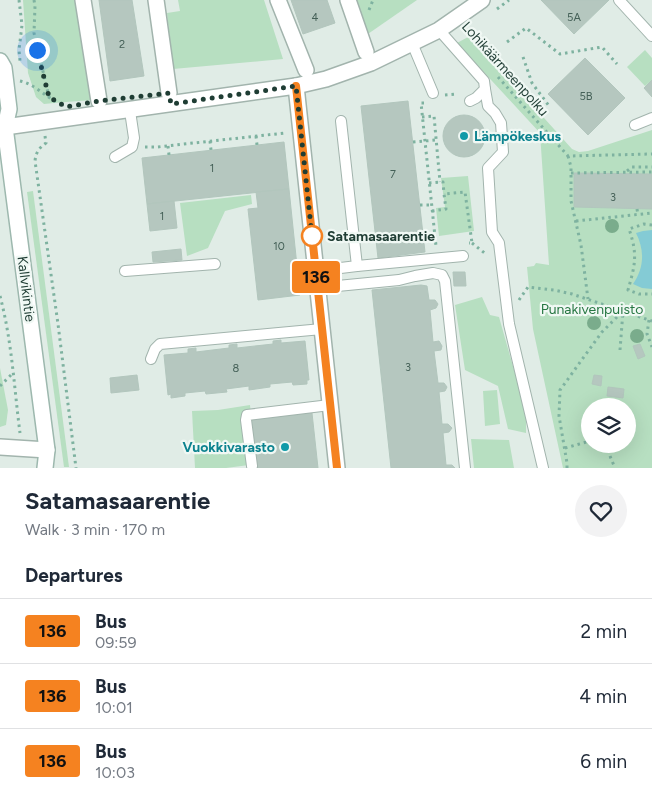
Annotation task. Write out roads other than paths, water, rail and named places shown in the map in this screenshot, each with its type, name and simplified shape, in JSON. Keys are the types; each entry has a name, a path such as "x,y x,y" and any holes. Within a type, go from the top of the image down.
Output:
{"street":[{"path":"83,0 99,101"},
{"path":"156,0 170,99"},
{"path":"278,0 306,70"},
{"path":"348,0 369,58"},
{"path":"2,124 130,111 170,99 296,86 326,79 369,58 412,43 439,30 482,0"},
{"name":"Kallvikintie","path":"0,61 4,68 9,109 2,124 47,450 54,468"},
{"path":"296,86 337,468"},
{"path":"0,447 47,450"},
{"name":"Kallvikintie","path":"45,468 47,450"}],"lane":[{"path":"619,0 652,36"},
{"path":"439,30 484,82 488,106 496,113 501,123 503,152 488,168 492,232 499,243 509,324 543,468"},
{"path":"412,43 433,98"},
{"path":"470,101 485,89"},
{"path":"115,157 132,147 134,138 130,111"},
{"path":"634,124 652,118"},
{"path":"341,121 358,266"},
{"path":"316,271 463,256"},
{"path":"125,272 215,264"},
{"path":"317,288 399,280 432,273 442,275 445,281 465,468"},
{"path":"150,359 160,344 322,329"},
{"path":"252,466 247,415 330,405"}],"water":[{"path":"652,230 652,289 642,288 633,284 637,278 642,259 641,246 636,233"}],"place":[{"name":"Lämpökeskus","path":"464,136"},
{"name":"Satamasaarentie","path":"312,236"},
{"name":"Vuokkivarasto","path":"285,447"}],"park label":[{"name":"Punakivenpuisto","path":"592,309"}]}
